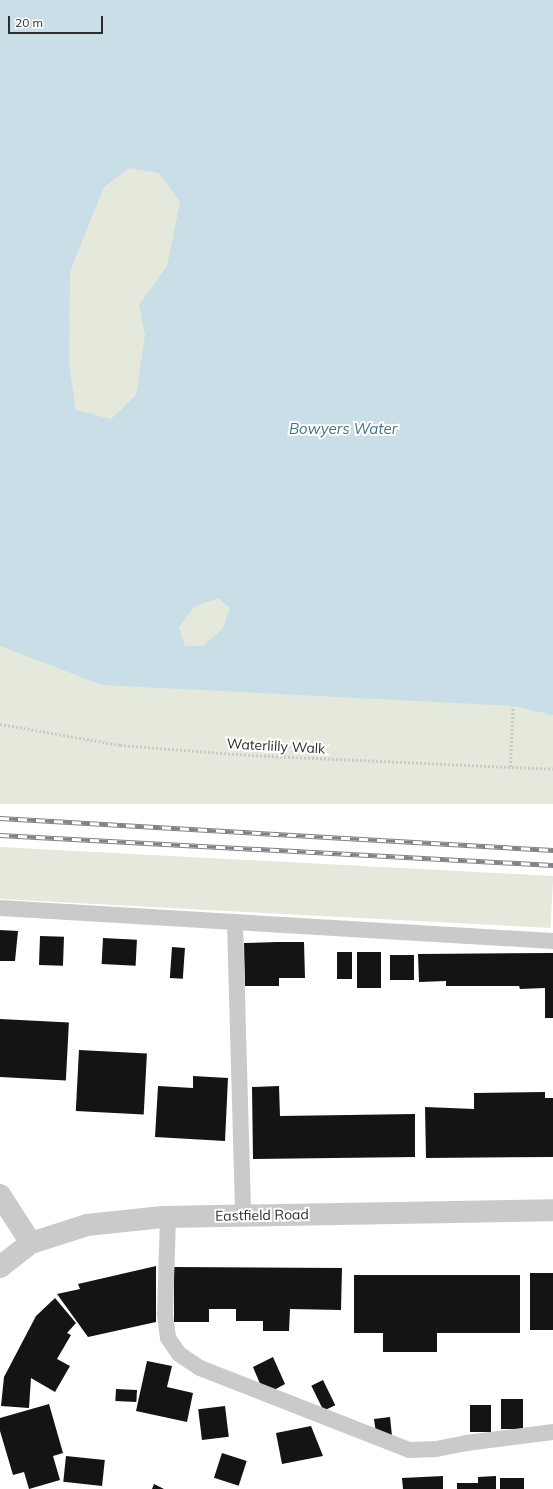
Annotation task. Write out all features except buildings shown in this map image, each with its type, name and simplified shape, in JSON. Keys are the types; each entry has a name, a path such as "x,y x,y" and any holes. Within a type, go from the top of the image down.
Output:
{"street":[{"path":"0,1195 31,1243"},
{"name":"Eastfield Road","path":"0,1267 31,1243 87,1225 168,1218 553,1210"}],"lane":[{"path":"0,908 553,941"},
{"path":"235,923 243,1216"},
{"path":"168,1218 165,1314 168,1338 180,1354 200,1368 408,1450 436,1450 466,1443 553,1432"}],"path":[{"path":"510,768 513,706"},
{"name":"Waterlilly Walk","path":"0,724 120,745 248,755 553,769"}],"shaded area":[{"name":"Bowyers Water","path":"0,0 553,0 553,804 0,804"},
{"path":"0,847 553,876 551,928 0,899"}],"water":[{"name":"Bowyers Water","path":"0,0 553,0 553,715 513,706 102,685 0,646","holes":["129,168 159,173 180,202 167,266 139,305 145,335 136,395 111,419 76,410 69,364 70,272 104,187","218,598 230,608 223,628 203,646 185,646 179,627 194,607"]}],"railway":[{"path":"0,818 553,850"},
{"path":"0,835 553,865"}]}
